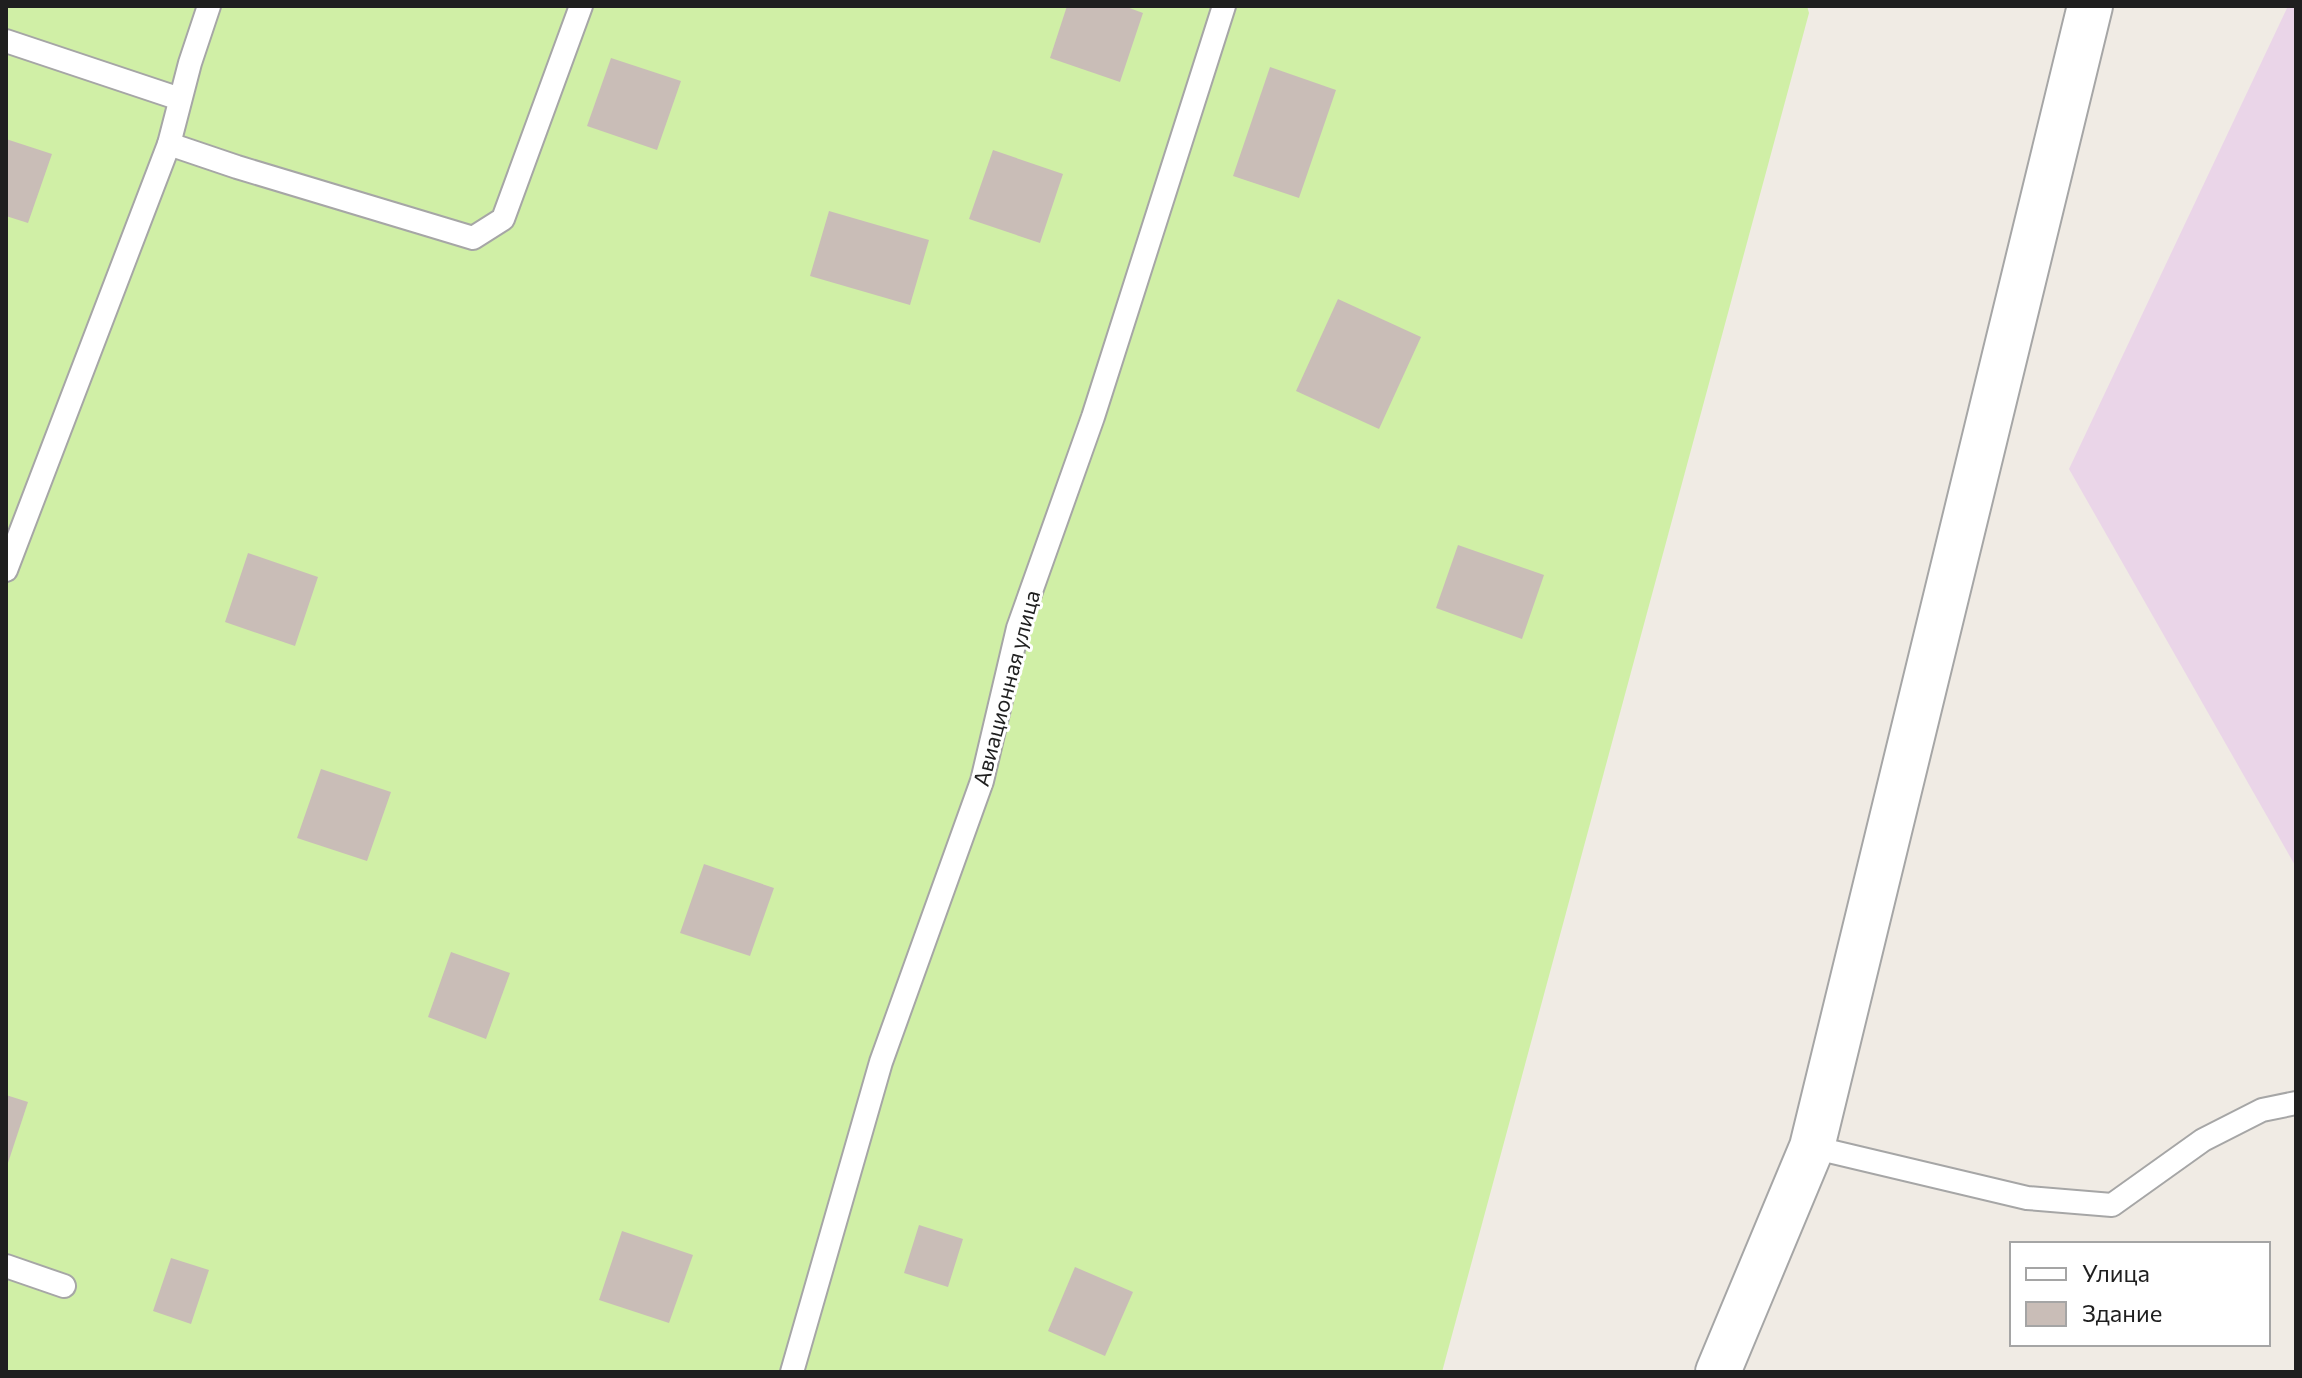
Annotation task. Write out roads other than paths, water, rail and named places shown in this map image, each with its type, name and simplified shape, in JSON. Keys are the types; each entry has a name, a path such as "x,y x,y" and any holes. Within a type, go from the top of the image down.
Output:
{"street":[{"path":"1718,1372 1812,1147 2090,6"}],"lane":[{"path":"6,570 169,144 209,6"},
{"path":"169,144 473,238 503,219 581,6"},
{"name":"Авиационная улица","path":"792,1372 881,1062 982,781 1018,628 1093,417 1224,6"},
{"path":"6,41 180,99"},
{"path":"1812,1147 2027,1198 2112,1205 2203,1140 2262,1110 2296,1103"},
{"path":"6,1266 64,1286"}]}
